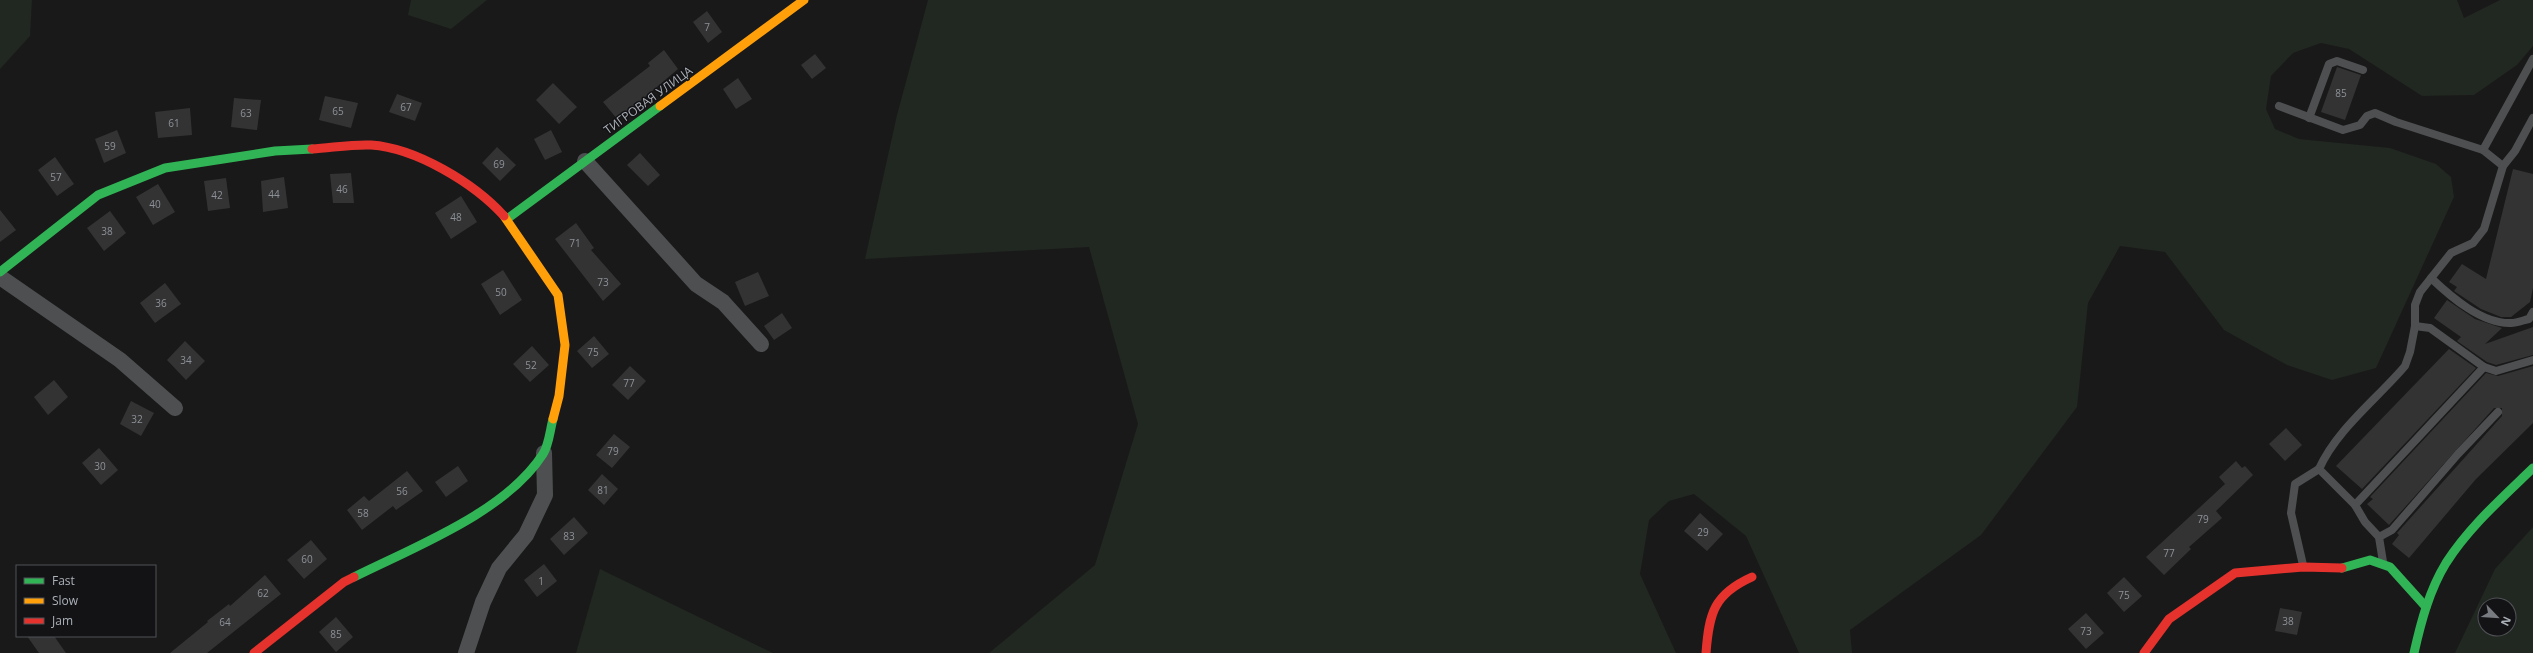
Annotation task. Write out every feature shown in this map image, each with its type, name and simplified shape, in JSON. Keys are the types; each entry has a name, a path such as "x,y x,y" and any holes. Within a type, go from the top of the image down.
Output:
{"street":[{"name":"ТИГРОВАЯ УЛИЦА","path":"507,219 804,0"},
{"path":"0,272 98,194 165,168 275,151 371,145 415,156 459,179 495,206 507,219 558,295 565,345 559,396 544,453 545,494 526,535 499,568 483,602 466,653"},
{"path":"585,161 696,284 723,302 761,344"},
{"path":"0,277 120,360 175,408"},
{"path":"254,653 344,582 460,524 520,484 544,453"},
{"path":"2414,653 2426,607 2437,580 2450,557 2469,533 2533,468"},
{"path":"2144,653 2169,619 2235,572 2303,567 2345,568 2370,560 2383,563 2390,567 2426,607"},
{"path":"1706,653 1714,604 1732,584 1752,577"}],"lane":[{"path":"2483,150 2533,58"},
{"path":"2309,118 2329,64 2337,61 2363,70"},
{"path":"2279,106 2343,130 2360,125 2367,116 2375,112 2396,122 2483,150 2503,166"},
{"path":"2303,567 2296,545 2291,513 2295,484 2319,469 2325,455 2338,438 2405,366 2415,326 2415,305 2420,292 2451,253 2473,243 2484,229 2503,166 2516,152 2533,118"},
{"path":"2431,278 2449,294 2496,322 2512,323 2529,318 2533,312"},
{"path":"2415,326 2430,328 2484,367 2503,370 2533,360"},
{"path":"2355,505 2484,367"},
{"path":"2379,537 2392,530 2458,454 2498,412"},
{"path":"2319,469 2355,505 2365,522 2379,537 2383,563"}],"shaded area":[{"path":"0,0 32,0 30,36 0,69"},
{"path":"411,0 487,0 451,29 408,15"},
{"path":"928,0 2457,0 2464,18 2500,0 2533,0 2533,46 2517,65 2474,95 2422,96 2349,49 2321,43 2293,53 2271,76 2266,109 2275,129 2299,139 2390,148 2436,164 2451,177 2454,197 2376,368 2332,380 2287,365 2224,330 2165,252 2120,246 2088,303 2077,407 1981,535 1850,630 1852,653 1799,653 1746,536 1694,494 1669,501 1649,520 1640,574 1676,653 989,653 1095,565 1138,424 1089,247 865,259 897,115"},
{"path":"2533,527 2533,653 2455,653 2477,607 2477,637 2517,637 2517,597 2482,597 2495,569"},
{"path":"600,569 773,653 576,653"}],"building":[{"path":"707,11 722,32 708,43 693,22"},
{"path":"664,50 678,69 618,120 603,102 650,66 648,63"},
{"path":"815,54 826,68 812,79 801,65"},
{"path":"2337,67 2361,75 2345,120 2321,112"},
{"path":"738,78 752,99 736,109 723,89"},
{"path":"553,83 577,107 559,124 536,100"},
{"path":"397,94 422,103 415,121 389,112"},
{"path":"325,96 358,103 351,128 319,120"},
{"path":"234,98 261,100 257,130 231,127"},
{"path":"190,108 192,135 158,138 155,112"},
{"path":"117,130 126,153 104,163 95,139"},
{"path":"551,130 562,152 545,160 534,139"},
{"path":"497,147 516,165 500,181 482,163"},
{"path":"640,153 660,175 648,186 627,165"},
{"path":"55,157 74,184 57,196 38,170"},
{"path":"2513,169 2533,174 2533,288 2530,302 2511,317 2501,317 2481,309 2454,291 2457,287 2449,282 2462,264 2486,279"},
{"path":"351,173 354,203 333,203 330,174"},
{"path":"284,177 288,208 263,212 261,181"},
{"path":"226,178 230,208 208,211 204,181"},
{"path":"158,184 175,212 153,225 136,197"},
{"path":"461,196 477,222 451,239 435,213"},
{"path":"0,210 16,230 0,242"},
{"path":"110,211 126,233 104,251 87,228"},
{"path":"576,223 594,248 591,250 621,284 603,301 555,239"},
{"path":"503,270 522,300 500,315 481,284"},
{"path":"758,272 769,296 745,306 735,282"},
{"path":"165,283 181,304 155,323 140,303"},
{"path":"2447,300 2475,319 2502,328 2485,344 2533,327 2533,355 2496,365 2487,362 2457,341 2461,337 2434,318"},
{"path":"782,313 792,328 774,340 764,326"},
{"path":"594,336 609,354 592,368 577,351"},
{"path":"185,341 205,361 186,380 167,360"},
{"path":"532,346 549,365 530,382 513,364"},
{"path":"2449,349 2476,368 2362,489 2336,466"},
{"path":"630,366 646,381 628,400 612,385"},
{"path":"2533,366 2533,423 2476,479 2409,558 2392,544 2399,535 2397,533 2502,416 2502,408 2494,408 2389,525 2367,504 2373,499 2370,497 2486,373 2498,376"},
{"path":"54,380 68,397 48,415 34,397"},
{"path":"131,401 154,413 141,436 120,424"},
{"path":"2286,428 2302,445 2285,461 2269,444"},
{"path":"614,434 630,447 612,468 596,455"},
{"path":"99,448 118,470 101,485 82,463"},
{"path":"2236,461 2242,468 2245,466 2253,475 2216,511 2222,518 2189,547 2191,549 2164,575 2146,557 2225,484 2219,477"},
{"path":"458,466 468,481 446,497 435,482"},
{"path":"407,471 423,491 396,510 393,506 362,530 347,510 364,496 369,501"},
{"path":"602,474 618,489 604,505 588,490"},
{"path":"1700,513 1723,534 1707,551 1684,531"},
{"path":"574,517 588,533 564,555 550,539"},
{"path":"311,540 327,559 304,579 287,560"},
{"path":"544,564 557,581 537,597 524,580"},
{"path":"265,575 281,594 207,653 170,653 208,622 207,621 229,604 230,606"},
{"path":"2124,577 2142,596 2124,612 2107,593"},
{"path":"2280,608 2302,612 2297,635 2275,631"},
{"path":"2086,613 2104,633 2086,649 2068,629"},
{"path":"336,617 353,637 336,652 319,632"},
{"path":"28,637 55,637 66,653 39,653"}],"traffic: fast":[{"path":"507,219 660,106"},
{"path":"0,272 98,195 165,168 275,151 312,149"},
{"path":"354,577 457,526 483,510 506,493 527,475 543,454 548,442 553,419"},
{"path":"2414,653 2430,596 2446,563 2475,525 2533,468"},
{"path":"2342,568 2370,560 2390,567 2426,607"}],"traffic: slow":[{"path":"660,106 804,0"},
{"path":"504,216 558,295 565,345 559,396 553,419"}],"traffic: jam":[{"path":"312,149 371,145 407,153 425,160 461,180 477,191 504,216"},
{"path":"2144,653 2169,619 2235,573 2303,567 2342,568"},
{"path":"254,653 344,582 354,577"},
{"path":"1706,653 1709,627 1716,606 1729,590 1752,577"}]}
